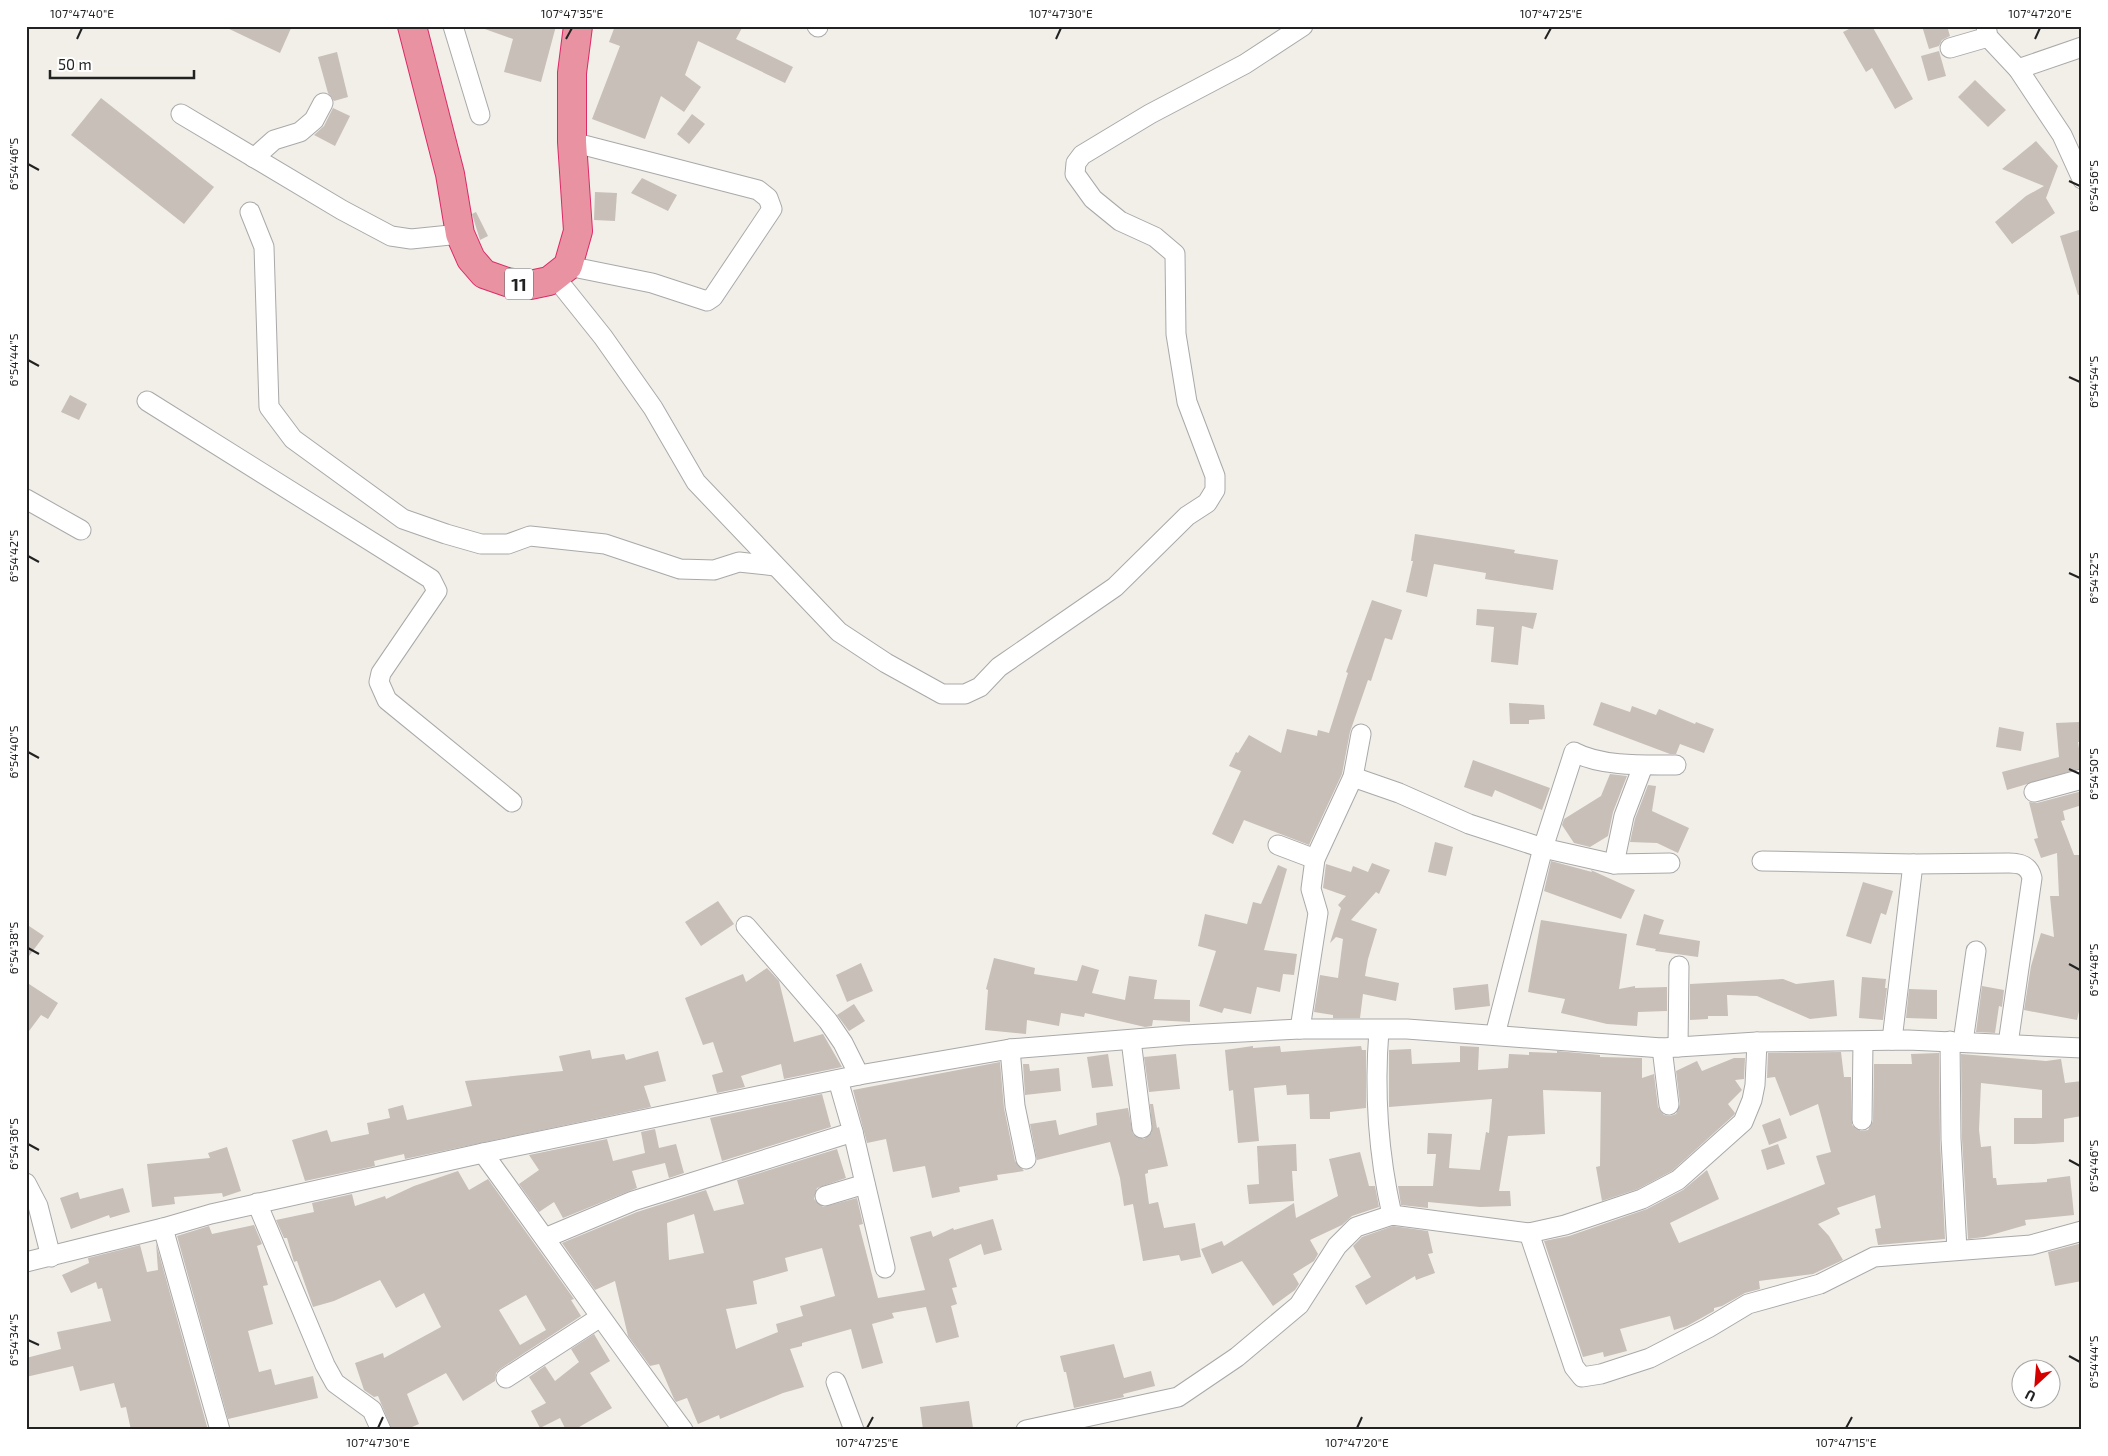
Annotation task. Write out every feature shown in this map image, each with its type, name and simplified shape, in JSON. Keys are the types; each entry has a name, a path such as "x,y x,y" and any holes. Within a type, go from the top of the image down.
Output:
{"highway":[{"name":"11","path":"412,26 450,174 460,234 471,259 484,274 507,282 530,285 543,283 561,272"},
{"path":"561,272 578,231 572,142 572,73 578,26"}],"street":[{"path":"453,26 480,115"},
{"path":"561,272 647,400 696,482 775,566 839,632 886,663 942,694 965,694 980,687 999,667 1115,587 1187,516 1207,503 1215,490 1215,476 1186,402 1176,334 1174,254 1155,237 1120,221 1094,199 1075,174 1076,163 1082,154 1150,114 1245,64 1303,26"},
{"path":"1950,48 1987,32 2018,69 2062,135 2082,179"},
{"path":"2018,69 2082,47"},
{"path":"254,158 274,140 300,132 314,120 323,103"},
{"path":"181,114 342,210 391,236 411,239 460,234"},
{"path":"561,272 652,283 707,301 714,297 772,208 768,198 758,190 572,142"},
{"path":"250,212 264,247 268,407 292,439 403,518 446,534 481,544 508,544 530,536 605,544 680,569 714,570 738,562 775,566"},
{"path":"147,401 431,579 437,591 381,673 379,682 387,700 512,802"},
{"path":"26,500 81,530"},
{"path":"1300,1029 1318,913 1311,889 1315,859 1353,777 1361,734"},
{"path":"1494,1036 1543,848 1574,752 1584,758 1643,766 1676,765"},
{"path":"1614,864 1624,816 1643,766"},
{"path":"1353,777 1399,793 1469,824 1543,848 1614,864 1670,863"},
{"path":"2034,792 2082,778"},
{"path":"1278,846 1315,859"},
{"path":"1762,860 1913,864 2017,863 2024,866 2031,873 2008,1044"},
{"path":"1892,1040 1913,864"},
{"path":"746,926 828,1021 843,1043 859,1075"},
{"path":"1957,1250 1951,1139 1956,1042 1976,951"},
{"path":"1670,1104 1670,1048 1679,966"},
{"path":"26,1262 211,1214 482,1153 859,1075 1010,1049 1300,1029 1379,1030 1670,1048 1757,1042 1863,1042 1892,1040 2082,1048"},
{"path":"1379,1030 1376,1090 1382,1171 1392,1215"},
{"path":"1131,1040 1142,1128"},
{"path":"1026,1430 1178,1397 1236,1357 1300,1305 1337,1246 1356,1227 1392,1215 1529,1233 1565,1225 1642,1199 1678,1180 1720,1145 1742,1122 1752,1100 1755,1085 1757,1042"},
{"path":"1862,1120 1863,1042"},
{"path":"1010,1049 1016,1106 1026,1159"},
{"path":"838,1080 853,1132 885,1268"},
{"path":"545,1238 634,1201 853,1132"},
{"path":"482,1153 545,1238 599,1318 683,1430"},
{"path":"26,1184 38,1206 51,1257"},
{"path":"824,1196 865,1184"},
{"path":"257,1204 325,1365 335,1382 372,1410 381,1430"},
{"path":"163,1228 220,1430"},
{"path":"1529,1233 1574,1367 1582,1377 1650,1358 1708,1328 1748,1304 1820,1284 1874,1257 2031,1245 2082,1231"},
{"path":"506,1378 599,1318"},
{"path":"836,1382 854,1430"}],"building":[{"path":"223,26 292,26 280,53"},
{"path":"482,26 556,26 541,82 504,72 513,39 482,28"},
{"path":"615,26 743,26 736,39 793,67 785,83 698,41 685,75 701,87 684,112 661,96 645,139 592,119 620,46 609,42"},
{"path":"1855,26 1872,26 1913,99 1895,109 1872,68 1866,72 1843,32"},
{"path":"1922,26 1947,26 1950,36 1942,40 1939,46 1929,49"},
{"path":"1939,51 1946,76 1928,81 1921,56"},
{"path":"337,52 348,97 334,101 328,93 318,57"},
{"path":"1975,80 2006,110 1988,127 1958,97"},
{"path":"101,98 214,187 184,224 71,135"},
{"path":"333,108 350,116 335,146 314,135 324,126"},
{"path":"692,114 705,124 689,144 677,134"},
{"path":"2036,141 2058,166 2046,198 2055,213 2012,244 1995,222 2026,196 2044,186 2002,169"},
{"path":"642,178 677,195 668,211 631,193"},
{"path":"595,192 617,193 615,221 594,220"},
{"path":"476,212 488,236 480,240 472,214"},
{"path":"2082,229 2082,294 2078,295 2060,236"},
{"path":"70,395 87,404 79,420 61,412"},
{"path":"1415,534 1515,550 1514,553 1558,560 1553,590 1485,579 1486,573 1434,564 1427,597 1406,592 1413,561 1411,561"},
{"path":"1372,600 1402,610 1392,640 1385,638 1371,681 1368,680 1350,732 1342,774 1309,845 1244,820 1233,844 1212,834 1241,771 1229,766 1236,752 1238,753 1249,735 1281,753 1287,729 1317,736 1318,730 1329,733 1348,673 1346,672"},
{"path":"1477,609 1537,613 1533,629 1522,626 1518,665 1491,662 1494,627 1476,625"},
{"path":"1601,702 1630,712 1632,706 1656,715 1659,709 1695,724 1696,722 1714,729 1704,753 1680,744 1676,754 1670,754 1593,725"},
{"path":"1509,703 1544,705 1545,719 1529,720 1529,724 1510,724"},
{"path":"2079,722 2080,742 2078,742 2082,768 2007,790 2002,772 2059,757 2056,723"},
{"path":"1999,727 2024,732 2021,751 1996,747"},
{"path":"1473,760 1550,788 1542,810 1495,790 1492,797 1464,787"},
{"path":"1610,774 1627,776 1613,812 1608,836 1590,847 1574,843 1562,825 1564,819 1601,796"},
{"path":"1648,785 1656,786 1652,811 1689,828 1678,853 1657,843 1630,842 1635,819"},
{"path":"2082,791 2082,805 2063,811 2065,820 2061,821 2074,855 2081,855 2082,998 2077,1020 2024,1010 2031,966 2041,933 2054,937 2050,896 2059,896 2057,853 2041,858 2034,839 2038,838 2029,802 2037,803"},
{"path":"1435,842 1453,847 1446,876 1428,872"},
{"path":"1551,861 1592,872 1591,870 1635,890 1621,919 1544,891"},
{"path":"1372,863 1390,870 1379,894 1376,892 1351,920 1377,929 1365,976 1399,983 1396,1001 1363,994 1360,1018 1333,1018 1333,1015 1314,1012 1320,975 1338,978 1343,939 1336,937 1330,943 1341,908 1338,905 1346,896 1323,888 1326,864 1351,872 1353,866 1368,872"},
{"path":"1278,865 1287,869 1264,950 1297,954 1294,975 1283,974 1280,992 1257,987 1251,1014 1224,1008 1222,1013 1199,1006 1216,951 1198,946 1205,914 1247,924 1253,902 1261,904"},
{"path":"1863,882 1893,891 1886,915 1881,913 1871,944 1846,936"},
{"path":"718,901 734,924 701,946 685,922"},
{"path":"1644,914 1664,920 1659,934 1700,941 1698,957 1655,951 1656,949 1636,945"},
{"path":"1541,920 1627,934 1619,989 1635,986 1635,988 1667,987 1667,1011 1638,1012 1637,1026 1607,1024 1561,1013 1565,999 1528,992"},
{"path":"26,924 44,936 26,960"},
{"path":"994,958 1035,968 1034,974 1077,981 1082,965 1099,970 1092,993 1125,1000 1129,976 1157,980 1154,999 1190,1000 1190,1022 1153,1020 1152,1026 1145,1027 1085,1013 1084,1017 1061,1013 1059,1026 1027,1020 1026,1034 985,1030 988,990 986,989"},
{"path":"861,963 873,991 847,1002 836,975"},
{"path":"767,968 779,981 794,1042 823,1034 842,1067 784,1079 781,1064 741,1076 745,1087 717,1093 712,1075 723,1072 713,1042 703,1045 685,998 743,974 746,982"},
{"path":"1862,977 1886,979 1885,988 1887,988 1883,1020 1859,1018"},
{"path":"1783,979 1796,984 1834,980 1837,1016 1810,1019 1757,996 1727,995 1728,1016 1708,1016 1708,1019 1690,1020 1690,984"},
{"path":"26,982 58,1003 48,1019 41,1015 26,1035"},
{"path":"1488,984 1490,1006 1455,1010 1453,988"},
{"path":"1982,986 2004,990 2002,1007 1999,1006 1995,1033 1976,1032"},
{"path":"1909,989 1937,990 1937,1019 1906,1018"},
{"path":"854,1004 865,1021 849,1031 837,1015"},
{"path":"1253,1046 1253,1048 1280,1046 1281,1052 1361,1046 1362,1050 1366,1050 1366,1108 1330,1112 1330,1119 1310,1119 1309,1094 1287,1095 1286,1085 1254,1088 1259,1141 1238,1143 1233,1090 1229,1091 1225,1050"},
{"path":"1460,1046 1479,1047 1478,1070 1508,1068 1509,1054 1529,1055 1529,1052 1557,1053 1557,1051 1600,1055 1600,1057 1642,1058 1642,1078 1654,1074 1658,1107 1664,1115 1670,1116 1676,1114 1680,1104 1676,1071 1697,1061 1702,1071 1734,1058 1745,1058 1744,1079 1735,1080 1742,1090 1728,1104 1735,1113 1734,1115 1672,1171 1638,1189 1602,1201 1596,1167 1600,1166 1601,1092 1543,1090 1545,1134 1508,1136 1499,1191 1510,1191 1511,1206 1480,1207 1428,1202 1428,1208 1401,1205 1398,1186 1433,1186 1436,1154 1427,1154 1428,1133 1452,1134 1449,1168 1480,1170 1486,1132 1489,1133 1492,1099 1389,1107 1389,1050 1411,1049 1412,1064 1460,1062"},
{"path":"590,1050 592,1059 624,1054 626,1060 658,1051 666,1081 644,1086 651,1107 405,1159 404,1154 374,1161 375,1166 305,1181 292,1140 327,1130 331,1142 369,1134 367,1123 390,1118 388,1109 403,1105 407,1120 472,1106 465,1081 563,1071 559,1056"},
{"path":"1841,1052 1844,1077 1851,1077 1852,1125 1861,1131 1868,1130 1873,1121 1874,1064 1912,1064 1911,1054 1939,1053 1940,1140 1945,1239 1878,1245 1875,1229 1881,1228 1875,1195 1837,1208 1840,1214 1818,1224 1829,1236 1843,1260 1813,1274 1759,1281 1760,1289 1745,1293 1722,1306 1714,1308 1714,1311 1687,1326 1674,1330 1670,1316 1620,1329 1627,1351 1604,1357 1603,1352 1583,1357 1544,1241 1569,1236 1647,1209 1683,1190 1707,1170 1719,1199 1670,1223 1679,1243 1825,1184 1816,1156 1831,1152 1818,1104 1790,1116 1775,1077 1767,1078 1768,1053"},
{"path":"1108,1054 1113,1086 1092,1088 1087,1057"},
{"path":"1176,1054 1180,1089 1149,1092 1144,1057"},
{"path":"1961,1054 2046,1061 2061,1059 2065,1083 2082,1081 2082,1116 2064,1119 2064,1142 2034,1144 2014,1144 2014,1118 2042,1118 2042,1090 1981,1083 1979,1130 1981,1147 1991,1146 1993,1178 1996,1178 1997,1185 2047,1182 2047,1179 2070,1176 2074,1215 2025,1220 2026,1225 1984,1237 1968,1239 1962,1139"},
{"path":"1000,1062 1004,1108 1015,1161 1024,1171 997,1175 998,1180 959,1187 960,1192 932,1198 925,1166 893,1172 886,1139 867,1143 853,1090"},
{"path":"1023,1064 1029,1064 1030,1071 1059,1068 1061,1091 1025,1095"},
{"path":"822,1094 831,1127 722,1161 710,1118"},
{"path":"1150,1104 1153,1104 1157,1128 1159,1127 1168,1166 1148,1170 1148,1173 1145,1174 1149,1204 1158,1202 1164,1228 1195,1223 1201,1257 1181,1261 1179,1255 1143,1261 1133,1204 1124,1206 1120,1178 1110,1142 1037,1160 1030,1124 1056,1120 1059,1135 1097,1125 1096,1113 1128,1108 1133,1134 1144,1139 1152,1132"},
{"path":"1780,1118 1787,1138 1769,1145 1762,1125"},
{"path":"655,1129 659,1148 676,1144 684,1173 669,1178 665,1163 632,1171 637,1188 563,1218 554,1202 539,1212 519,1184 539,1170 529,1155 607,1139 613,1161 645,1153 641,1132"},
{"path":"1296,1144 1297,1171 1292,1171 1294,1201 1249,1204 1247,1185 1259,1184 1257,1146"},
{"path":"1778,1144 1785,1164 1767,1170 1761,1150"},
{"path":"227,1147 241,1191 223,1197 222,1193 174,1197 175,1204 152,1207 147,1164 210,1158 208,1153"},
{"path":"837,1149 846,1178 817,1188 814,1199 823,1207 857,1198 863,1224 859,1225 878,1298 925,1290 910,1237 931,1231 933,1237 953,1228 954,1230 993,1219 1002,1250 984,1255 981,1244 949,1259 957,1287 952,1288 957,1304 951,1306 959,1337 936,1343 926,1307 892,1313 894,1318 872,1324 883,1363 862,1369 851,1329 802,1343 802,1346 790,1349 804,1387 783,1393 720,1419 719,1415 698,1424 687,1398 676,1402 659,1364 650,1366 628,1336 615,1281 595,1290 562,1243 637,1212 706,1190 714,1211 744,1204 737,1180","holes":["694,1214 704,1253 669,1260 667,1223","822,1248 835,1296 800,1306 803,1316 776,1324 778,1332 736,1349 726,1309 757,1304 753,1281 788,1271 785,1258"]},
{"path":"1360,1152 1369,1186 1375,1186 1379,1207 1352,1216 1342,1225 1310,1240 1318,1254 1314,1261 1293,1274 1299,1284 1295,1290 1273,1306 1242,1261 1212,1274 1201,1249 1222,1241 1224,1246 1294,1203 1296,1218 1338,1196 1329,1159"},
{"path":"458,1171 469,1190 488,1179 574,1299 571,1300 581,1316 500,1369 496,1373 495,1381 463,1401 446,1373 407,1394 419,1424 405,1430 392,1430 378,1396 374,1397 364,1390 355,1363 383,1353 384,1358 441,1327 424,1293 396,1308 380,1280 334,1301 313,1307 297,1261 294,1262 287,1238 284,1238 276,1220 314,1212 312,1203 352,1194 355,1206 385,1196 386,1199 414,1186","holes":["526,1295 546,1330 520,1345 499,1310"]},
{"path":"123,1188 130,1212 110,1218 109,1215 71,1229 60,1198 78,1192 80,1199"},
{"path":"254,1225 262,1244 257,1246 268,1285 263,1286 273,1324 248,1331 259,1372 271,1369 275,1385 313,1376 318,1398 228,1419 177,1236 209,1226 212,1234"},
{"path":"1393,1226 1428,1231 1433,1253 1428,1254 1435,1273 1416,1280 1415,1276 1366,1305 1355,1286 1371,1277 1353,1246 1362,1237"},
{"path":"156,1243 208,1430 131,1430 126,1407 121,1408 114,1383 80,1391 73,1366 26,1377 26,1358 61,1349 57,1332 111,1321 102,1288 98,1289 96,1282 71,1293 62,1275 89,1263 88,1258 140,1245 147,1272 158,1270"},
{"path":"2082,1243 2082,1281 2055,1286 2048,1252"},
{"path":"594,1334 610,1361 590,1373 612,1408 574,1430 566,1430 560,1418 540,1428 531,1411 546,1403 529,1377 545,1366 555,1381 579,1362 571,1349"},
{"path":"1114,1344 1124,1378 1151,1371 1155,1386 1123,1394 1124,1397 1074,1408 1066,1372 1064,1372 1060,1356"},
{"path":"969,1401 973,1428 923,1430 920,1407"}]}
